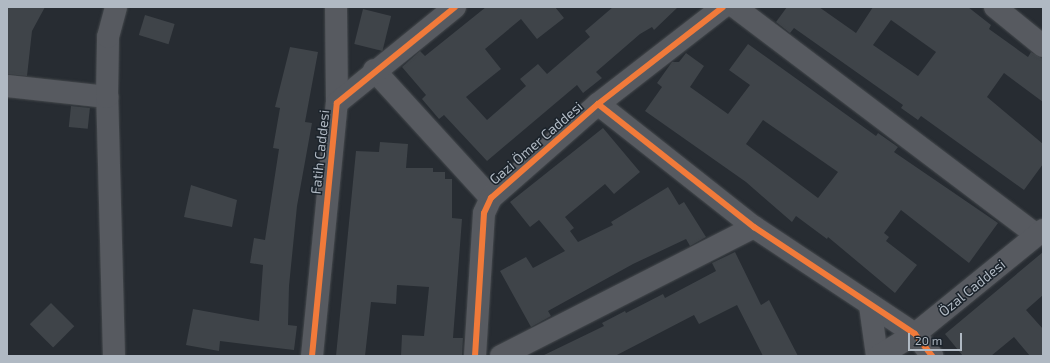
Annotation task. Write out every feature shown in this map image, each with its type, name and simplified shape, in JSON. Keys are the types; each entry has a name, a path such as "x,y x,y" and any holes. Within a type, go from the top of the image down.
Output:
{"street":[{"path":"114,356 107,97 108,37 116,7"},
{"path":"336,7 337,103"},
{"name":"Fatih Caddesi","path":"312,356 337,103 374,70 455,7"},
{"name":"Gazi Ömer Caddesi","path":"475,356 484,213 491,198 598,104 723,7"},
{"path":"735,7 1040,233"},
{"path":"995,7 1043,46"},
{"path":"374,70 491,198"},
{"path":"7,86 107,97"},
{"path":"598,104 754,228 870,306 915,334 932,356"},
{"path":"501,356 754,228"},
{"name":"Özal Caddesi","path":"878,356 915,334 1040,233"},
{"path":"870,306 878,356"}],"building":[{"path":"7,7 45,7 32,31 27,76 7,74"},
{"path":"486,7 555,7 564,18 537,39 521,19 485,49 501,69 466,97 487,120 526,86 520,79 538,64 547,74 590,37 585,31 613,7 678,7 654,30 652,27 640,34 596,72 602,78 583,93 577,85 487,161 444,115 439,119 422,99 426,95 402,67 420,51 425,56"},
{"path":"787,7 819,7 856,33 873,7 968,7 991,25 989,29 1028,57 1031,52 1043,59 1043,102 1004,73 987,97 1043,144 1043,164 1024,190 921,116 918,120 901,108 903,105 794,28 790,33 776,22","holes":["891,20 936,52 918,76 873,45"]},
{"path":"363,9 391,16 382,51 354,44"},
{"path":"145,15 175,24 169,44 139,35"},
{"path":"748,44 876,136 878,133 898,147 894,152 998,223 969,263 901,210 884,233 889,237 886,241 917,265 895,293 828,237 827,239 796,216 792,222 746,182 645,111 662,87 657,83 672,62 679,62 686,53 704,66 690,87 728,114 750,85 729,70","holes":["763,120 838,172 818,198 746,144"]},
{"path":"290,47 318,52 305,122 312,123 297,206 289,286 288,325 297,326 294,350 220,341 219,351 186,345 193,309 259,321 263,265 250,263 254,238 265,240 279,149 273,148 280,108 275,107"},
{"path":"71,106 90,108 88,129 69,127"},
{"path":"603,128 640,172 614,194 605,184 565,217 574,228 570,231 578,242 613,225 611,222 668,187 679,205 684,202 706,237 690,246 686,239 633,264 548,311 551,316 531,327 500,271 526,257 533,268 565,251 539,220 530,227 510,202"},
{"path":"380,142 408,144 406,168 433,168 433,172 445,172 445,179 452,179 452,218 462,219 453,338 463,338 462,356 401,356 402,335 424,336 429,287 397,285 396,304 371,302 365,356 336,356 356,151 379,152"},
{"path":"191,185 237,200 232,227 184,217"},
{"path":"735,252 761,305 769,300 798,356 763,356 737,305 699,324 694,315 615,356 542,356 604,326 602,323 625,311 626,313 663,294 665,298 716,271 712,263"},
{"path":"1043,252 1043,295 1026,310 1043,329 1043,356 1030,356 1014,337 991,356 963,356 945,334"},
{"path":"51,303 74,326 53,348 30,324"}],"cycle path":[{"path":"312,356 337,103 455,7"},
{"path":"475,356 484,213 491,198 598,104 723,7"},
{"path":"598,104 754,227 915,334 932,356"}]}
